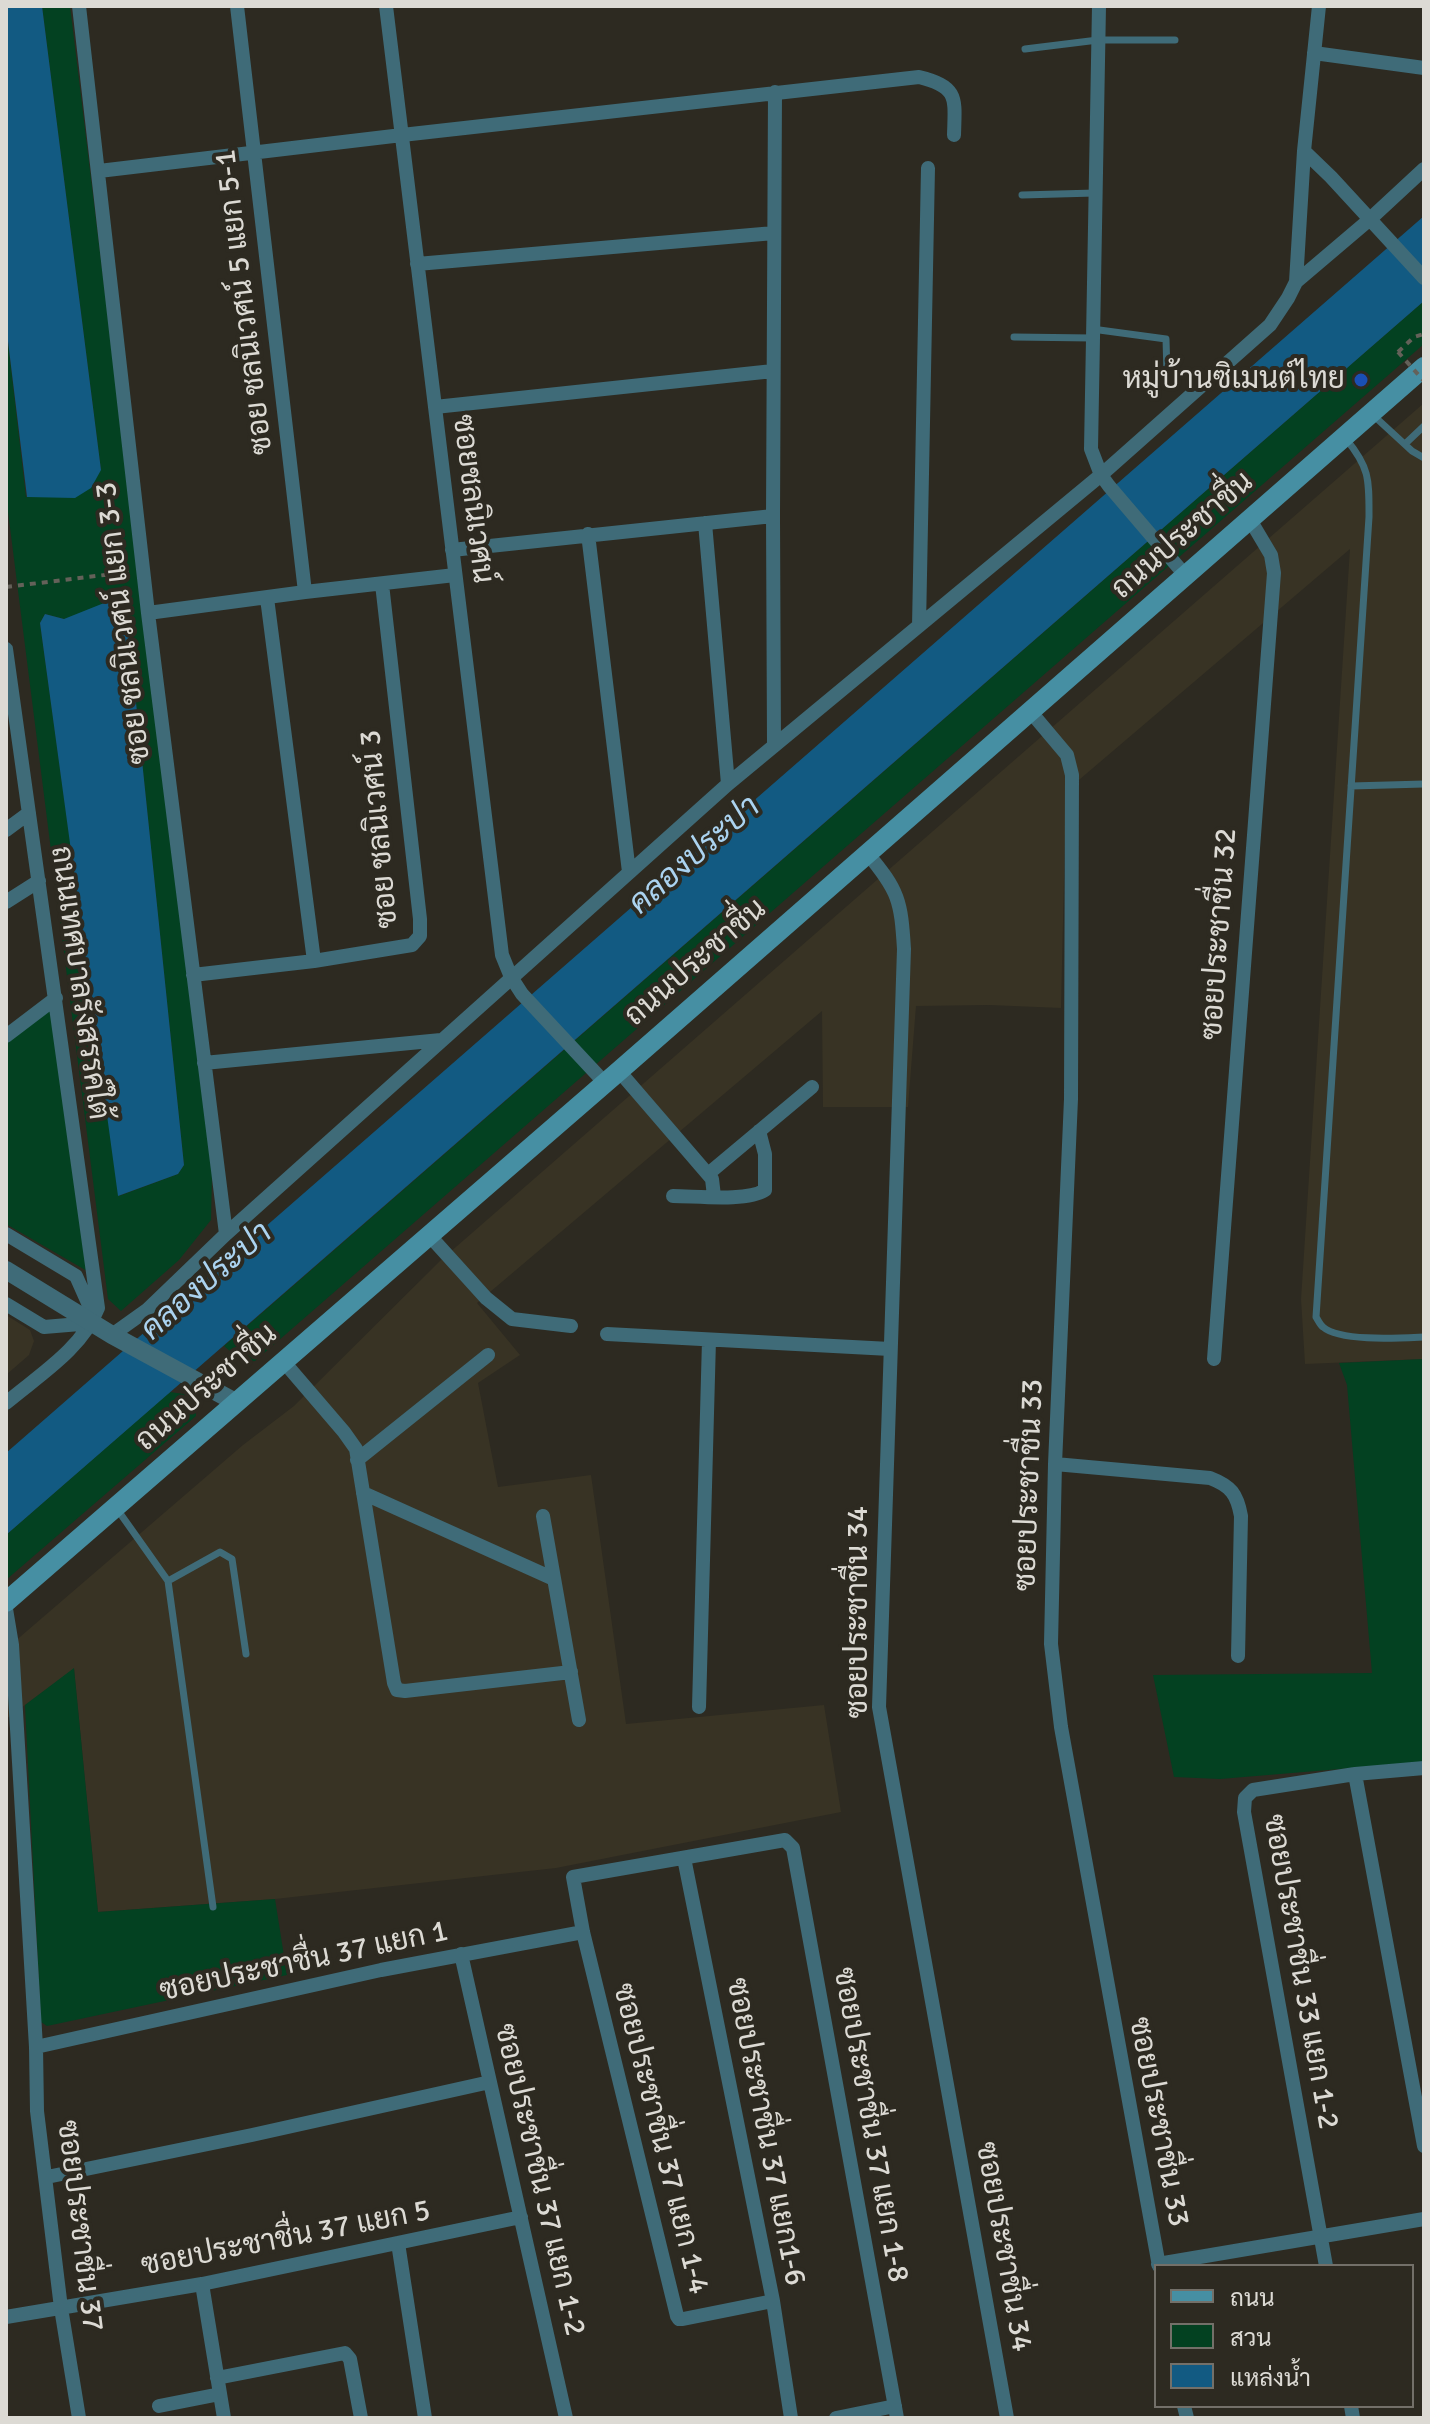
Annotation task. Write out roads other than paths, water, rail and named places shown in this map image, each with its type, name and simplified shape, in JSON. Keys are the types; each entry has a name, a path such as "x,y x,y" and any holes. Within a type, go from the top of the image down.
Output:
{"main road":[{"name":"ถนนประชาชื่น","path":"6,1602 1424,367"}],"street":[{"name":"ซอย ชลนิเวศน์ แยก 3-3","path":"79,6 148,613 226,1234"},
{"name":"ซอย ชลนิเวศน์ 5 แยก 5-1","path":"237,6 305,592"},
{"name":"ซอยชลนิเวศน์","path":"386,6 502,955 522,994 576,1052 612,1077 708,1174"},
{"path":"1099,6 1091,449 1105,481 1185,575"},
{"path":"120,1339 226,1234 728,784 919,626 1105,481 1270,325 1296,282 1304,151 1319,6"},
{"path":"1314,53 1424,68"},
{"path":"99,171 919,77 938,82 951,91 955,103 954,135"},
{"path":"774,745 775,92"},
{"path":"1304,151 1424,278"},
{"path":"919,626 928,168"},
{"path":"1296,282 1424,169"},
{"path":"417,264 774,233"},
{"path":"435,407 773,371"},
{"path":"452,550 773,516"},
{"name":"ซอยประชาชื่น 32","path":"1214,1359 1274,573 1271,555 1249,518"},
{"path":"705,523 728,784"},
{"path":"588,534 629,872"},
{"path":"148,613 455,575"},
{"name":"ซอย ชลนิเวศน์ 3","path":"193,975 314,961 412,945 420,936 382,584"},
{"path":"267,598 314,961"},
{"name":"ถนนเทศบาลรังสรรค์ใต้","path":"6,649 98,1295 98,1308 92,1323"},
{"name":"ซอยประชาชื่น 33","path":"1030,711 1067,755 1072,775 1071,1099 1055,1464 1051,1644 1061,1727 1158,2264"},
{"path":"6,830 29,813"},
{"name":"ซอยประชาชื่น 34","path":"867,853 890,881 899,902 904,949 879,1707 1007,2418"},
{"path":"6,902 39,881"},
{"path":"6,1036 56,998"},
{"path":"204,1063 441,1040"},
{"path":"714,1196 712,1179 708,1174 812,1087"},
{"path":"673,1196 759,1194 765,1190 765,1154 759,1131"},
{"path":"6,1234 76,1276 88,1303 92,1323"},
{"path":"429,1235 486,1298 512,1319 571,1326"},
{"path":"6,1270 92,1323 237,1403"},
{"path":"6,1304 44,1327 92,1323"},
{"path":"6,1403 75,1344 92,1323"},
{"path":"607,1334 890,1349"},
{"path":"699,1707 709,1340"},
{"path":"357,1460 488,1355"},
{"path":"284,1362 356,1449 397,1690 571,1672"},
{"path":"1055,1464 1210,1478 1227,1484 1238,1497 1241,1516 1238,1656"},
{"path":"363,1493 554,1579"},
{"path":"543,1516 579,1720"},
{"name":"ซอยประชาชื่น 37","path":"6,1609 12,1645 36,2047 37,2111 61,2308 79,2418"},
{"path":"1424,1768 1355,1774 1424,2146"},
{"name":"ซอยประชาชื่น 33 แยก 1-2","path":"1326,2264 1244,1812 1245,1798 1253,1790 1355,1774"},
{"name":"ซอยประชาชื่น 37 แยก 1-8","path":"684,1858 785,1840 793,1848 896,2412"},
{"name":"ซอยประชาชื่น 37 แยก 1-4","path":"684,1858 573,1877 583,1932 677,2316 683,2319 773,2301"},
{"name":"ซอยประชาชื่น 37 แยก1-6","path":"684,1858 773,2301 791,2418"},
{"name":"ซอยประชาชื่น 37 แยก 1","path":"36,2047 461,1954 583,1932"},
{"name":"ซอยประชาชื่น 37 แยก 1-2","path":"461,1954 566,2418"},
{"path":"47,2177 490,2082"},
{"name":"ซอยประชาชื่น 37 แยก 5","path":"6,2317 202,2284 521,2217"},
{"path":"1164,2264 1424,2219"},
{"path":"398,2243 425,2418"},
{"path":"202,2284 224,2418"},
{"path":"217,2378 345,2353 350,2359 361,2418"},
{"path":"159,2406 220,2394"},
{"path":"836,2418 896,2412"}],"lane":[{"path":"1025,49 1098,40 1175,40"},
{"path":"1022,195 1095,193"},
{"path":"1014,337 1092,334 1166,339 1167,374"},
{"path":"1370,412 1424,458"},
{"path":"1405,444 1424,426"},
{"path":"1344,435 1368,472 1369,485 1316,1317 1324,1328 1337,1333 1366,1338 1424,1337"},
{"path":"1351,786 1424,784"},
{"path":"115,1507 168,1581 213,1907"},
{"path":"168,1581 220,1552 232,1559 246,1654"}],"water":[{"path":"6,6 42,6 101,470 91,488 75,498 27,497 6,325"},
{"name":"คลองประปา","path":"1424,216 1424,301 6,1535 6,1453"},
{"path":"114,599 126,606 184,1165 178,1174 118,1196 40,623 45,614 64,619"}],"place":[{"name":"หมู่บ้านซิเมนต์ไทย","path":"1361,380"}]}
